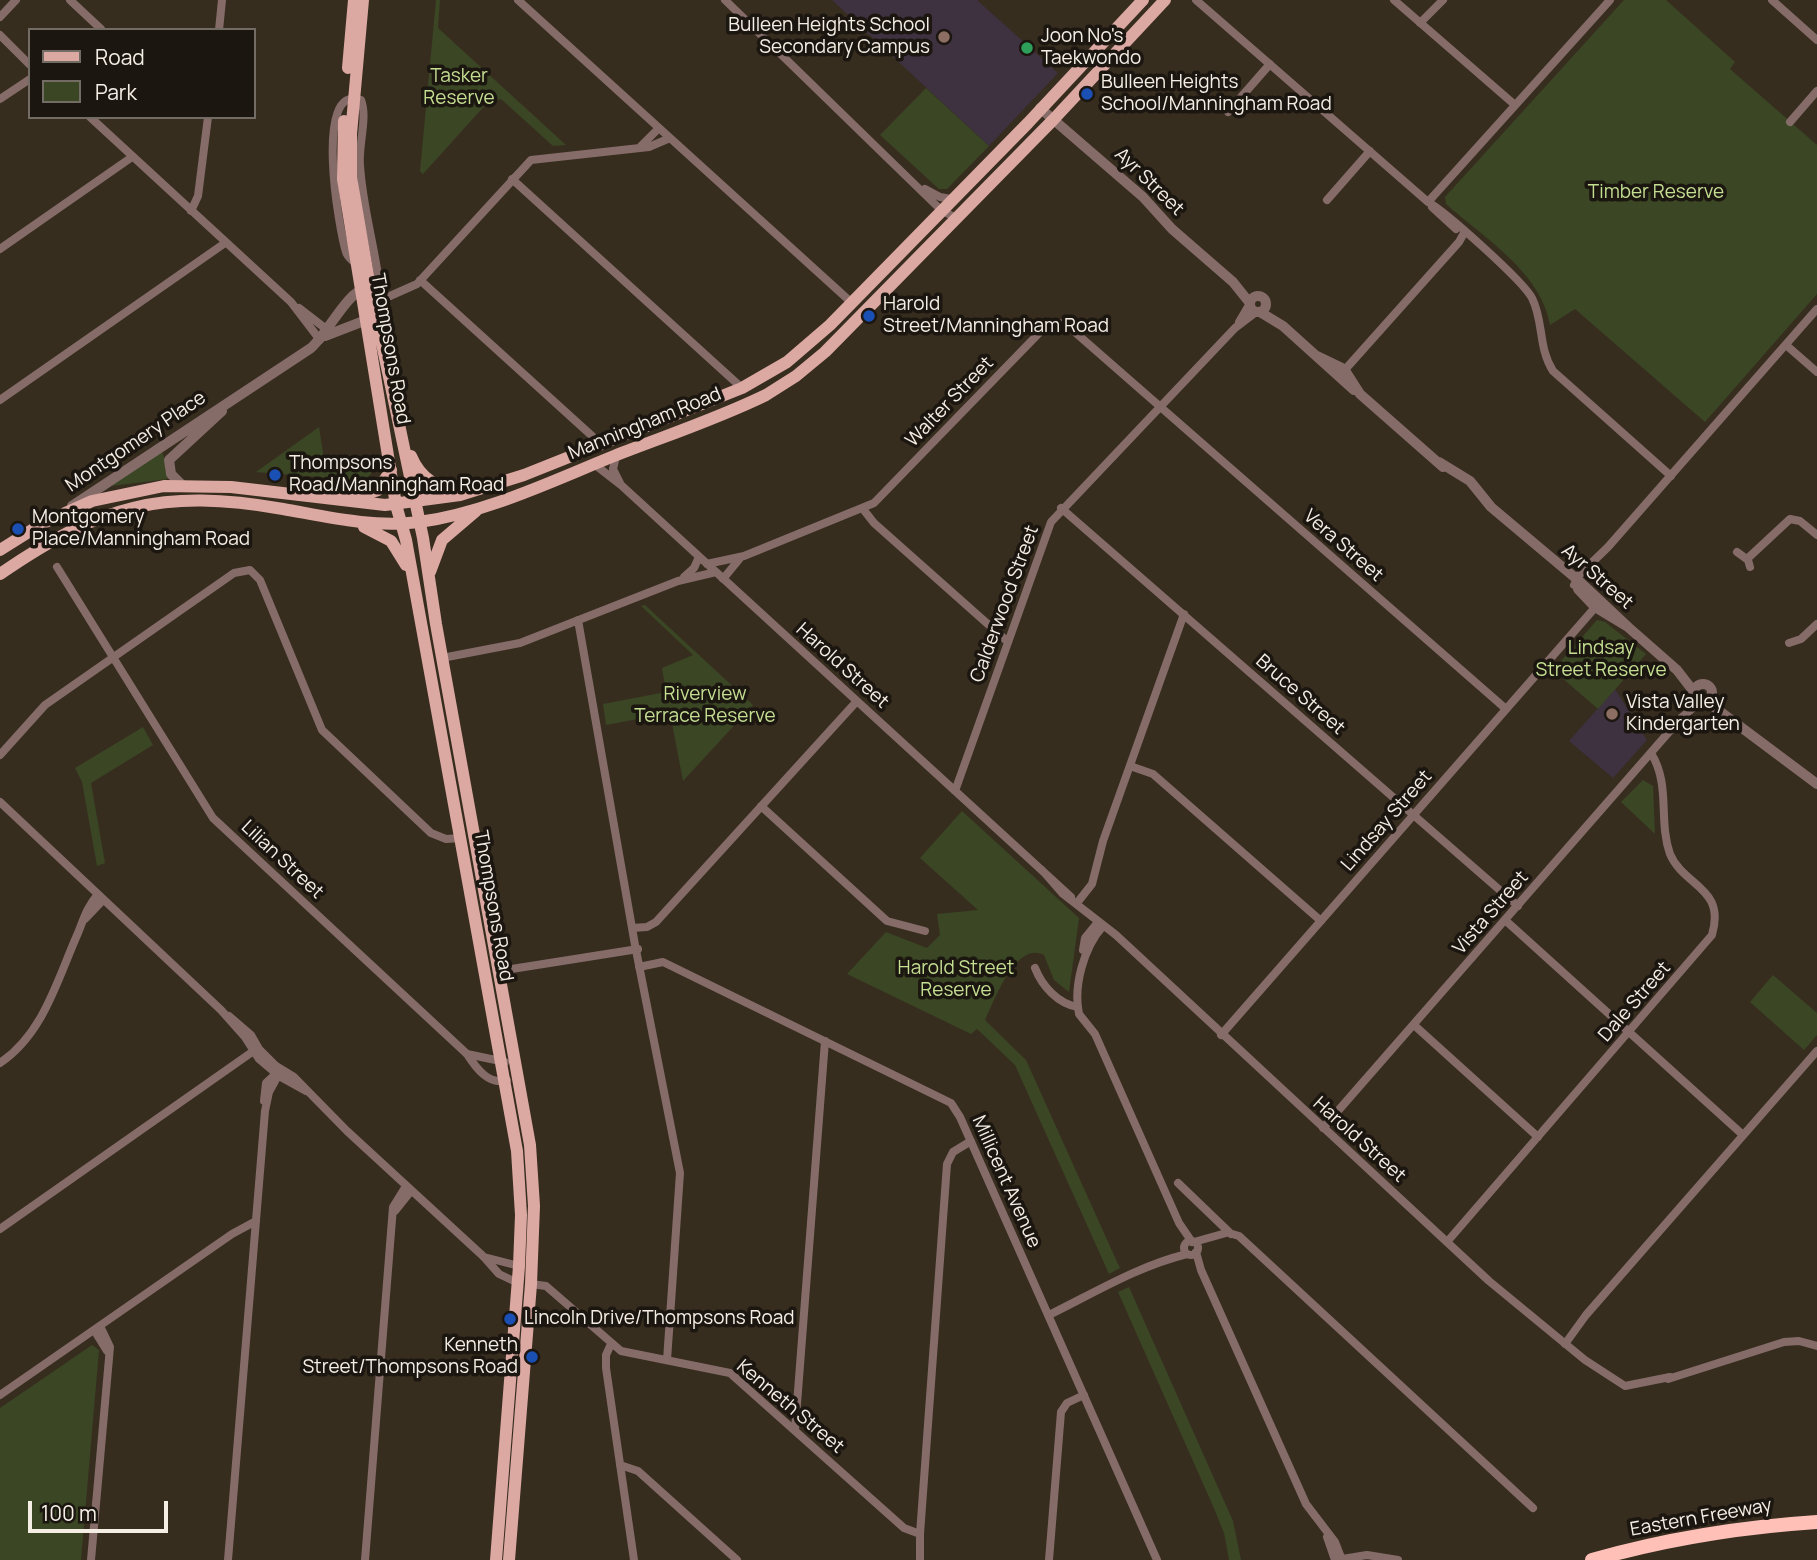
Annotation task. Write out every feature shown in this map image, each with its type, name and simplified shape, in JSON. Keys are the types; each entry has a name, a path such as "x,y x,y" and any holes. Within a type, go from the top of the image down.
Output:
{"highway":[{"name":"Eastern Freeway","path":"1592,1560 1649,1544 1758,1526 1817,1522"}],"main road":[{"name":"Thompsons Road","path":"355,0 350,99 351,177 396,505 500,974 518,1069 533,1182 531,1284 509,1560"},
{"name":"Thompsons Road","path":"363,0 341,160 357,265 365,288"},
{"name":"Manningham Road","path":"0,550 54,517 110,496 182,485 231,487 333,501 396,505 460,495 514,479 742,388 800,351 852,303 1143,0"},
{"name":"Manningham Road","path":"0,574 80,524 119,510 154,502 193,499 229,501 343,520 401,524 420,522 482,506 749,404 796,376 825,352 1053,120 1164,0"},
{"name":"Thompsons Road","path":"371,317 381,329 420,522 442,658 486,976 506,1081 520,1190 518,1283 496,1560"},
{"path":"403,436 423,477 436,486 460,495"},
{"path":"333,501 373,493 382,486 391,470"},
{"path":"429,576 442,540 482,506"},
{"path":"343,520 376,531 391,541 414,581"},
{"path":"486,976 500,974"},
{"path":"518,1283 531,1284 526,1271 519,1266"}],"street":[{"path":"0,17 16,0"},
{"path":"69,0 100,28"},
{"path":"219,28 222,0"},
{"path":"517,0 852,303"},
{"path":"725,0 767,38 834,107 917,183 941,210 956,218"},
{"path":"1196,0 1428,202 1448,216 1527,291 1539,320 1543,350 1553,371 1671,476"},
{"path":"1394,0 1515,105"},
{"path":"1420,23 1443,0"},
{"path":"1428,202 1437,196 1455,171 1610,0"},
{"path":"1772,0 1817,40"},
{"path":"0,35 28,63"},
{"path":"1228,112 1270,64"},
{"path":"0,99 28,80"},
{"path":"1790,122 1817,91"},
{"name":"Thompsons Road","path":"350,99 361,100 364,107 359,148 360,176 381,300 381,329"},
{"name":"Ayr Street","path":"1040,108 1143,197 1172,229 1317,356 1328,369 1342,371 1347,386 1360,394 1439,463 1470,481 1491,507 1577,582 1596,605 1628,627 1702,695 1817,786"},
{"path":"92,119 326,335"},
{"path":"191,211 198,196 208,119"},
{"path":"642,146 659,128"},
{"path":"381,300 420,280 512,179 534,159 656,145 670,138"},
{"path":"1327,200 1370,151"},
{"path":"0,249 132,156"},
{"path":"512,179 742,388"},
{"path":"917,183 935,195 951,200"},
{"path":"1342,371 1451,243 1464,233"},
{"path":"0,400 225,243"},
{"path":"420,280 602,445"},
{"name":"Montgomery Place","path":"326,335 352,295 365,288"},
{"path":"291,302 326,335"},
{"name":"Calderwood Street","path":"955,791 1049,527 1061,508 1256,305"},
{"path":"1577,582 1817,309"},
{"name":"Montgomery Place","path":"54,517 238,397 326,335 371,317"},
{"name":"Walter Street","path":"707,564 744,556 863,509 876,501 1044,328 1052,323 1069,327 1159,406"},
{"path":"1786,345 1817,372"},
{"name":"Montgomery Place","path":"182,485 169,470 172,455 238,397"},
{"name":"Vera Street","path":"1159,406 1506,709"},
{"path":"616,456 614,474 621,485"},
{"name":"Harold Street","path":"594,464 621,485 1042,870 1066,888 1112,939 1134,955 1447,1242 1585,1360 1625,1386 1670,1377 1784,1342 1817,1346"},
{"name":"Bruce Street","path":"1061,508 1518,906"},
{"path":"863,509 874,523 1008,642"},
{"path":"1737,552 1749,563 1790,519 1800,521 1817,535"},
{"name":"Walter Street","path":"723,579 744,556"},
{"path":"678,581 694,568 699,557"},
{"name":"Lilian Street","path":"57,567 213,817 467,1054 488,1078 506,1081"},
{"path":"1,755 45,705 234,573 250,570 260,580 322,730 431,833 446,839 468,837"},
{"path":"442,658 513,645 678,581 716,572"},
{"name":"Lindsay Street","path":"1221,1035 1596,605"},
{"path":"1077,903 1090,888 1184,614"},
{"path":"578,620 681,1184 667,1360"},
{"path":"1789,643 1801,639 1817,624"},
{"name":"Vista Street","path":"1323,1128 1702,695"},
{"path":"635,927 662,915 857,701"},
{"name":"Dale Street","path":"1447,1242 1704,946 1715,921 1709,897 1678,866 1669,851 1664,787 1651,753"},
{"path":"1130,766 1153,774 1321,921"},
{"path":"0,802 221,1010 247,1031 255,1052 278,1073 294,1077 499,1274 518,1283"},
{"path":"761,806 887,921 925,931"},
{"path":"0,1063 24,1045 34,1031 87,908 101,897"},
{"path":"1505,920 1743,1135"},
{"path":"1102,926 1090,940 1084,957 1078,1007 1082,1018 1095,1034 1306,1504 1339,1560 1367,1555 1398,1560"},
{"path":"500,974 637,947"},
{"name":"Millicent Avenue","path":"642,966 670,968 951,1102 971,1141 1157,1560"},
{"path":"1035,968 1040,979 1061,1001 1078,1007"},
{"path":"1414,1025 1538,1137"},
{"path":"794,1430 825,1041"},
{"path":"1562,1342 1817,1051"},
{"path":"0,1229 255,1052"},
{"path":"467,1054 502,1060 518,1069 506,1081"},
{"path":"228,1560 265,1111 269,1092 278,1073"},
{"path":"920,1560 947,1164 953,1152 971,1141"},
{"path":"1178,1183 1216,1218 1228,1233 1247,1246 1533,1508"},
{"path":"365,1560 394,1202 409,1189"},
{"path":"0,1395 232,1234 256,1221"},
{"path":"1047,1312 1215,1236 1228,1233"},
{"path":"484,1257 519,1266"},
{"name":"Kenneth Street","path":"531,1284 546,1286 611,1344 625,1353 730,1373 904,1528 920,1534"},
{"path":"91,1560 110,1342 97,1328"},
{"path":"611,1344 606,1355 606,1368 634,1560"},
{"path":"1049,1560 1061,1412 1067,1402 1084,1395"},
{"path":"620,1465 638,1471 737,1560"}],"shaded area":[{"name":"Bulleen Heights School Secondary Campus","path":"832,0 977,0 1058,73 989,146"},
{"name":"Vista Valley Kindergarten","path":"1615,689 1647,740 1613,778 1569,741"}],"green space":[{"name":"Tasker Reserve","path":"436,0 440,0 438,28 566,145 553,146 501,99 488,102 423,174 420,171"},
{"name":"Timber Reserve","path":"1624,0 1666,0 1735,62 1730,69 1817,145 1817,294 1705,422 1575,309 1550,325 1545,306 1523,272 1446,204 1445,197"},
{"path":"926,88 989,146 947,189 939,189 880,135"},
{"path":"319,427 325,465 371,460 372,472 366,481 256,472"},
{"path":"161,450 168,479 111,486"},
{"name":"Riverview Terrace Reserve","path":"645,605 753,705 683,781 670,713 606,725 603,704 666,692 662,668 693,655 641,606"},
{"name":"Lindsay Street Reserve","path":"1597,620 1605,622 1646,654 1598,709 1553,670"},
{"path":"143,727 153,745 91,783 105,863 97,866 82,782 75,768"},
{"path":"1643,780 1653,786 1655,834 1621,802"},
{"name":"Harold Street Reserve","path":"962,811 1079,918 1069,992 1054,980 1044,955 1034,953 1024,956 1007,975 985,1020 1026,1060 1120,1268 1109,1274 1015,1065 977,1029 971,1034 847,974 886,932 927,948 940,935 937,914 978,910 920,858"},
{"path":"1773,975 1817,1013 1817,1035 1804,1050 1750,1002"},
{"path":"1129,1287 1233,1521 1241,1560 1229,1560 1224,1533 1213,1506 1118,1292"},
{"path":"92,1345 99,1350 81,1560 0,1560 0,1408"}],"place":[{"name":"Bulleen Heights School Secondary Campus","path":"944,37"},
{"name":"Joon No's Taekwondo","path":"1027,48"},
{"name":"Bulleen Heights School/Manningham Road","path":"1087,94"},
{"name":"Harold Street/Manningham Road","path":"869,316"},
{"name":"Thompsons Road/Manningham Road","path":"275,475"},
{"name":"Montgomery Place/Manningham Road","path":"18,529"},
{"name":"Vista Valley Kindergarten","path":"1612,714"},
{"name":"Lincoln Drive/Thompsons Road","path":"510,1319"},
{"name":"Kenneth Street/Thompsons Road","path":"532,1357"}]}
